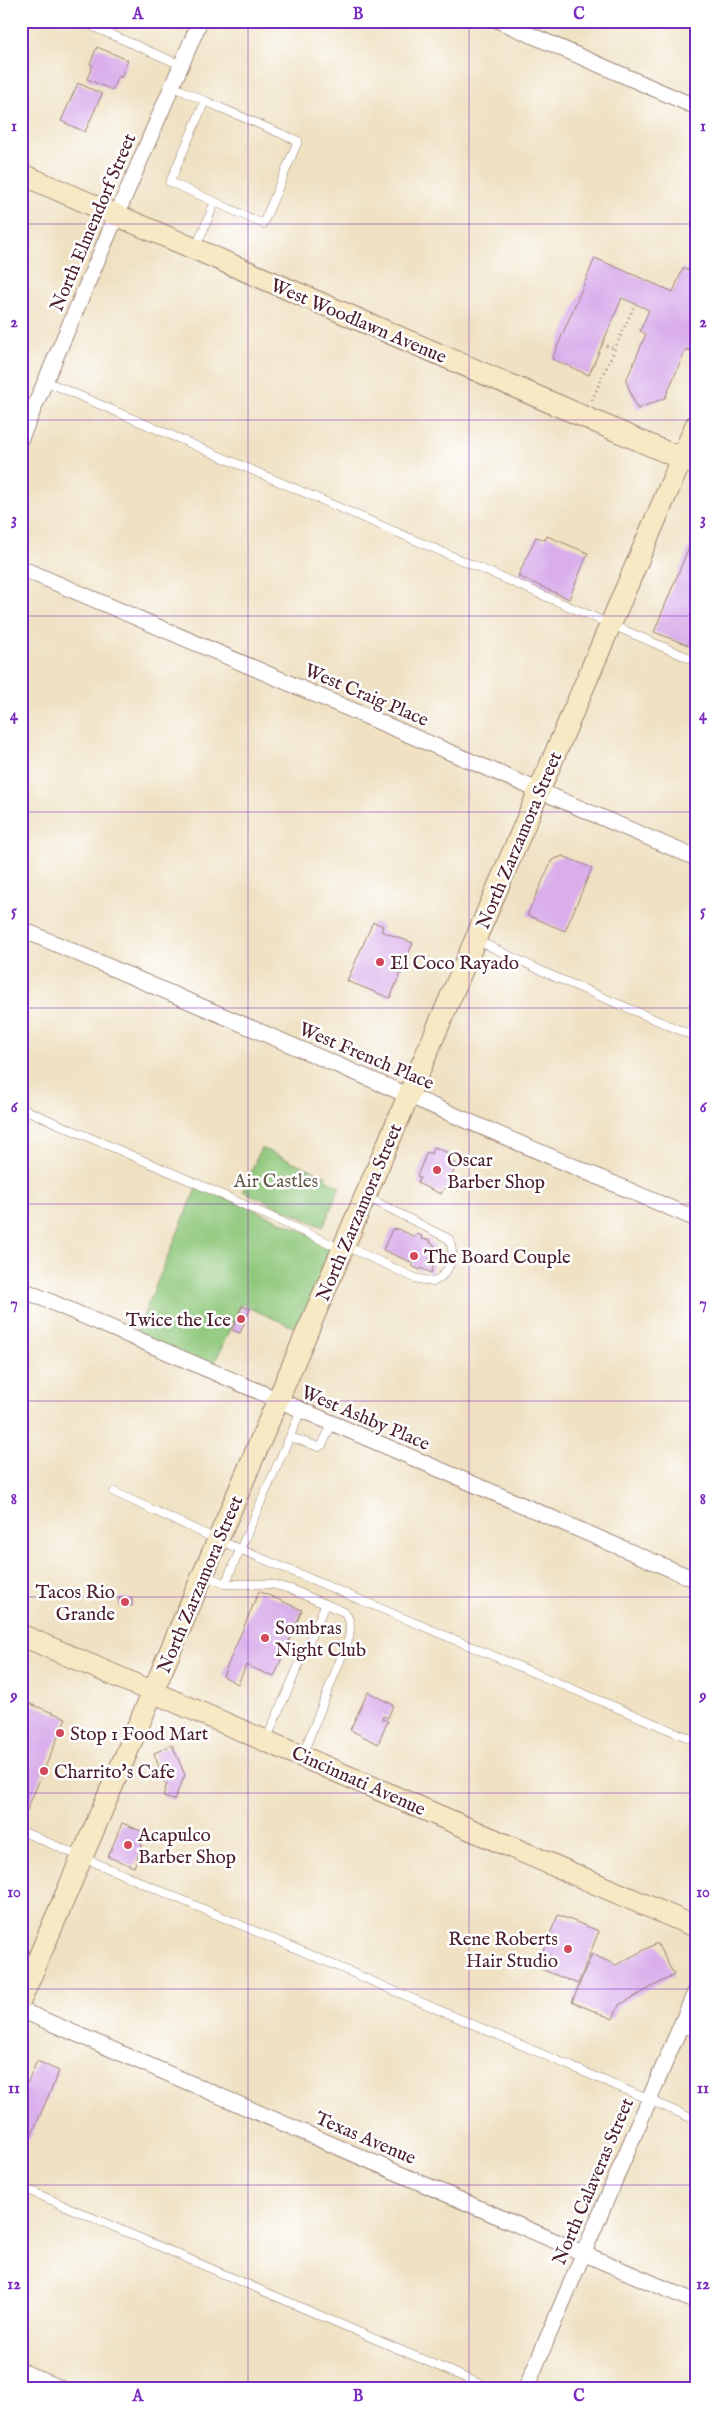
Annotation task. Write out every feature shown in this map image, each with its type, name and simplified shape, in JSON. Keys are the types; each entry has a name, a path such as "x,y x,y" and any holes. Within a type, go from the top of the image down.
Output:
{"street":[{"name":"North Elmendorf Street","path":"21,438 200,21"},
{"path":"499,21 696,107"},
{"name":"West Woodlawn Avenue","path":"21,174 688,462"},
{"name":"North Zarzamora Street","path":"21,1999 611,624 688,462 696,425"},
{"name":"West Craig Place","path":"21,568 696,858"},
{"name":"West French Place","path":"21,929 696,1220"},
{"name":"West Ashby Place","path":"21,1289 696,1580"},
{"name":"Cincinnati Avenue","path":"21,1635 696,1927"},
{"name":"North Calaveras Street","path":"526,2388 696,1990"},
{"name":"Texas Avenue","path":"21,2010 696,2302"},
{"path":"21,2371 60,2388"}],"lane":[{"path":"80,21 181,65"},
{"path":"172,86 298,141 263,224 170,182 205,101"},
{"path":"196,249 215,202"},
{"path":"45,381 696,661"},
{"path":"475,939 555,977 696,1037"},
{"path":"21,1108 415,1278 433,1282 444,1276 450,1263 453,1248 449,1239 366,1196"},
{"path":"225,1584 301,1411"},
{"path":"290,1437 319,1447 322,1445 332,1424"},
{"path":"114,1492 218,1540 696,1741"},
{"path":"203,1574 225,1584 271,1584 290,1589 344,1612 349,1617 351,1625 349,1638 302,1756"},
{"path":"266,1740 326,1604"},
{"path":"21,1831 696,2120"},
{"path":"680,2028 696,2033"},
{"path":"21,2187 489,2388"}],"path":[{"path":"585,417 635,304"},
{"path":"602,344 615,349"}],"green space":[{"name":"Air Castles","path":"261,1148 326,1176 325,1179 340,1187 323,1227 243,1191"},
{"path":"198,1184 342,1249 306,1333 241,1304 211,1371 134,1338"}],"building":[{"path":"97,47 128,60 121,78 118,76 112,90 87,79 93,65 90,64"},
{"path":"78,83 102,94 85,132 61,121"},
{"path":"595,258 673,292 683,268 696,274 695,353 686,349 665,398 637,409 626,381 646,334 640,331 649,310 622,298 589,375 552,359"},
{"path":"696,530 696,648 654,632"},
{"path":"547,536 588,553 569,599 518,576 536,537 545,540"},
{"path":"563,856 592,868 565,931 527,915 552,860"},
{"name":"El Coco Rayado","path":"373,922 383,926 381,931 413,943 390,998 347,981"},
{"name":"Oscar Barber Shop","path":"434,1147 449,1153 446,1160 457,1164 446,1189 444,1188 441,1194 417,1183 420,1178 417,1176 427,1152 431,1154"},
{"name":"The Board Couple","path":"396,1228 415,1237 417,1234 422,1236 421,1239 431,1240 430,1243 435,1245 428,1262 434,1265 431,1273 421,1268 420,1270 412,1266 413,1263 383,1250 392,1229 395,1230"},
{"name":"Twice the Ice","path":"242,1306 250,1309 240,1333 232,1330"},
{"name":"Sombras Night Club","path":"259,1591 302,1610 274,1677 246,1665 238,1684 223,1676"},
{"name":"Tacos Rio Grande","path":"119,1598 132,1599 132,1606 119,1605"},
{"path":"368,1692 393,1705 388,1718 383,1716 382,1719 388,1721 378,1744 350,1730"},
{"path":"23,1701 66,1718 21,1824 21,1705"},
{"path":"172,1745 185,1775 174,1800 163,1797 167,1783 165,1784 154,1753"},
{"name":"Acapulco Barber Shop","path":"122,1823 146,1833 134,1867 108,1857"},
{"name":"Rene Roberts Hair Studio","path":"558,1915 599,1931 578,1984 536,1967"},
{"path":"657,1943 674,1975 619,2005 613,2019 572,2002 592,1954 616,1965"},
{"path":"37,2061 59,2071 30,2139 21,2135 21,2097"}],"place":[{"name":"El Coco Rayado","path":"380,962"},
{"name":"Oscar Barber Shop","path":"437,1170"},
{"name":"The Board Couple","path":"414,1256"},
{"name":"Twice the Ice","path":"241,1319"},
{"name":"Tacos Rio Grande","path":"125,1602"},
{"name":"Sombras Night Club","path":"265,1638"},
{"name":"Stop 1 Food Mart","path":"60,1733"},
{"name":"Charrito's Cafe","path":"44,1771"},
{"name":"Acapulco Barber Shop","path":"128,1845"},
{"name":"Rene Roberts Hair Studio","path":"568,1949"}]}
